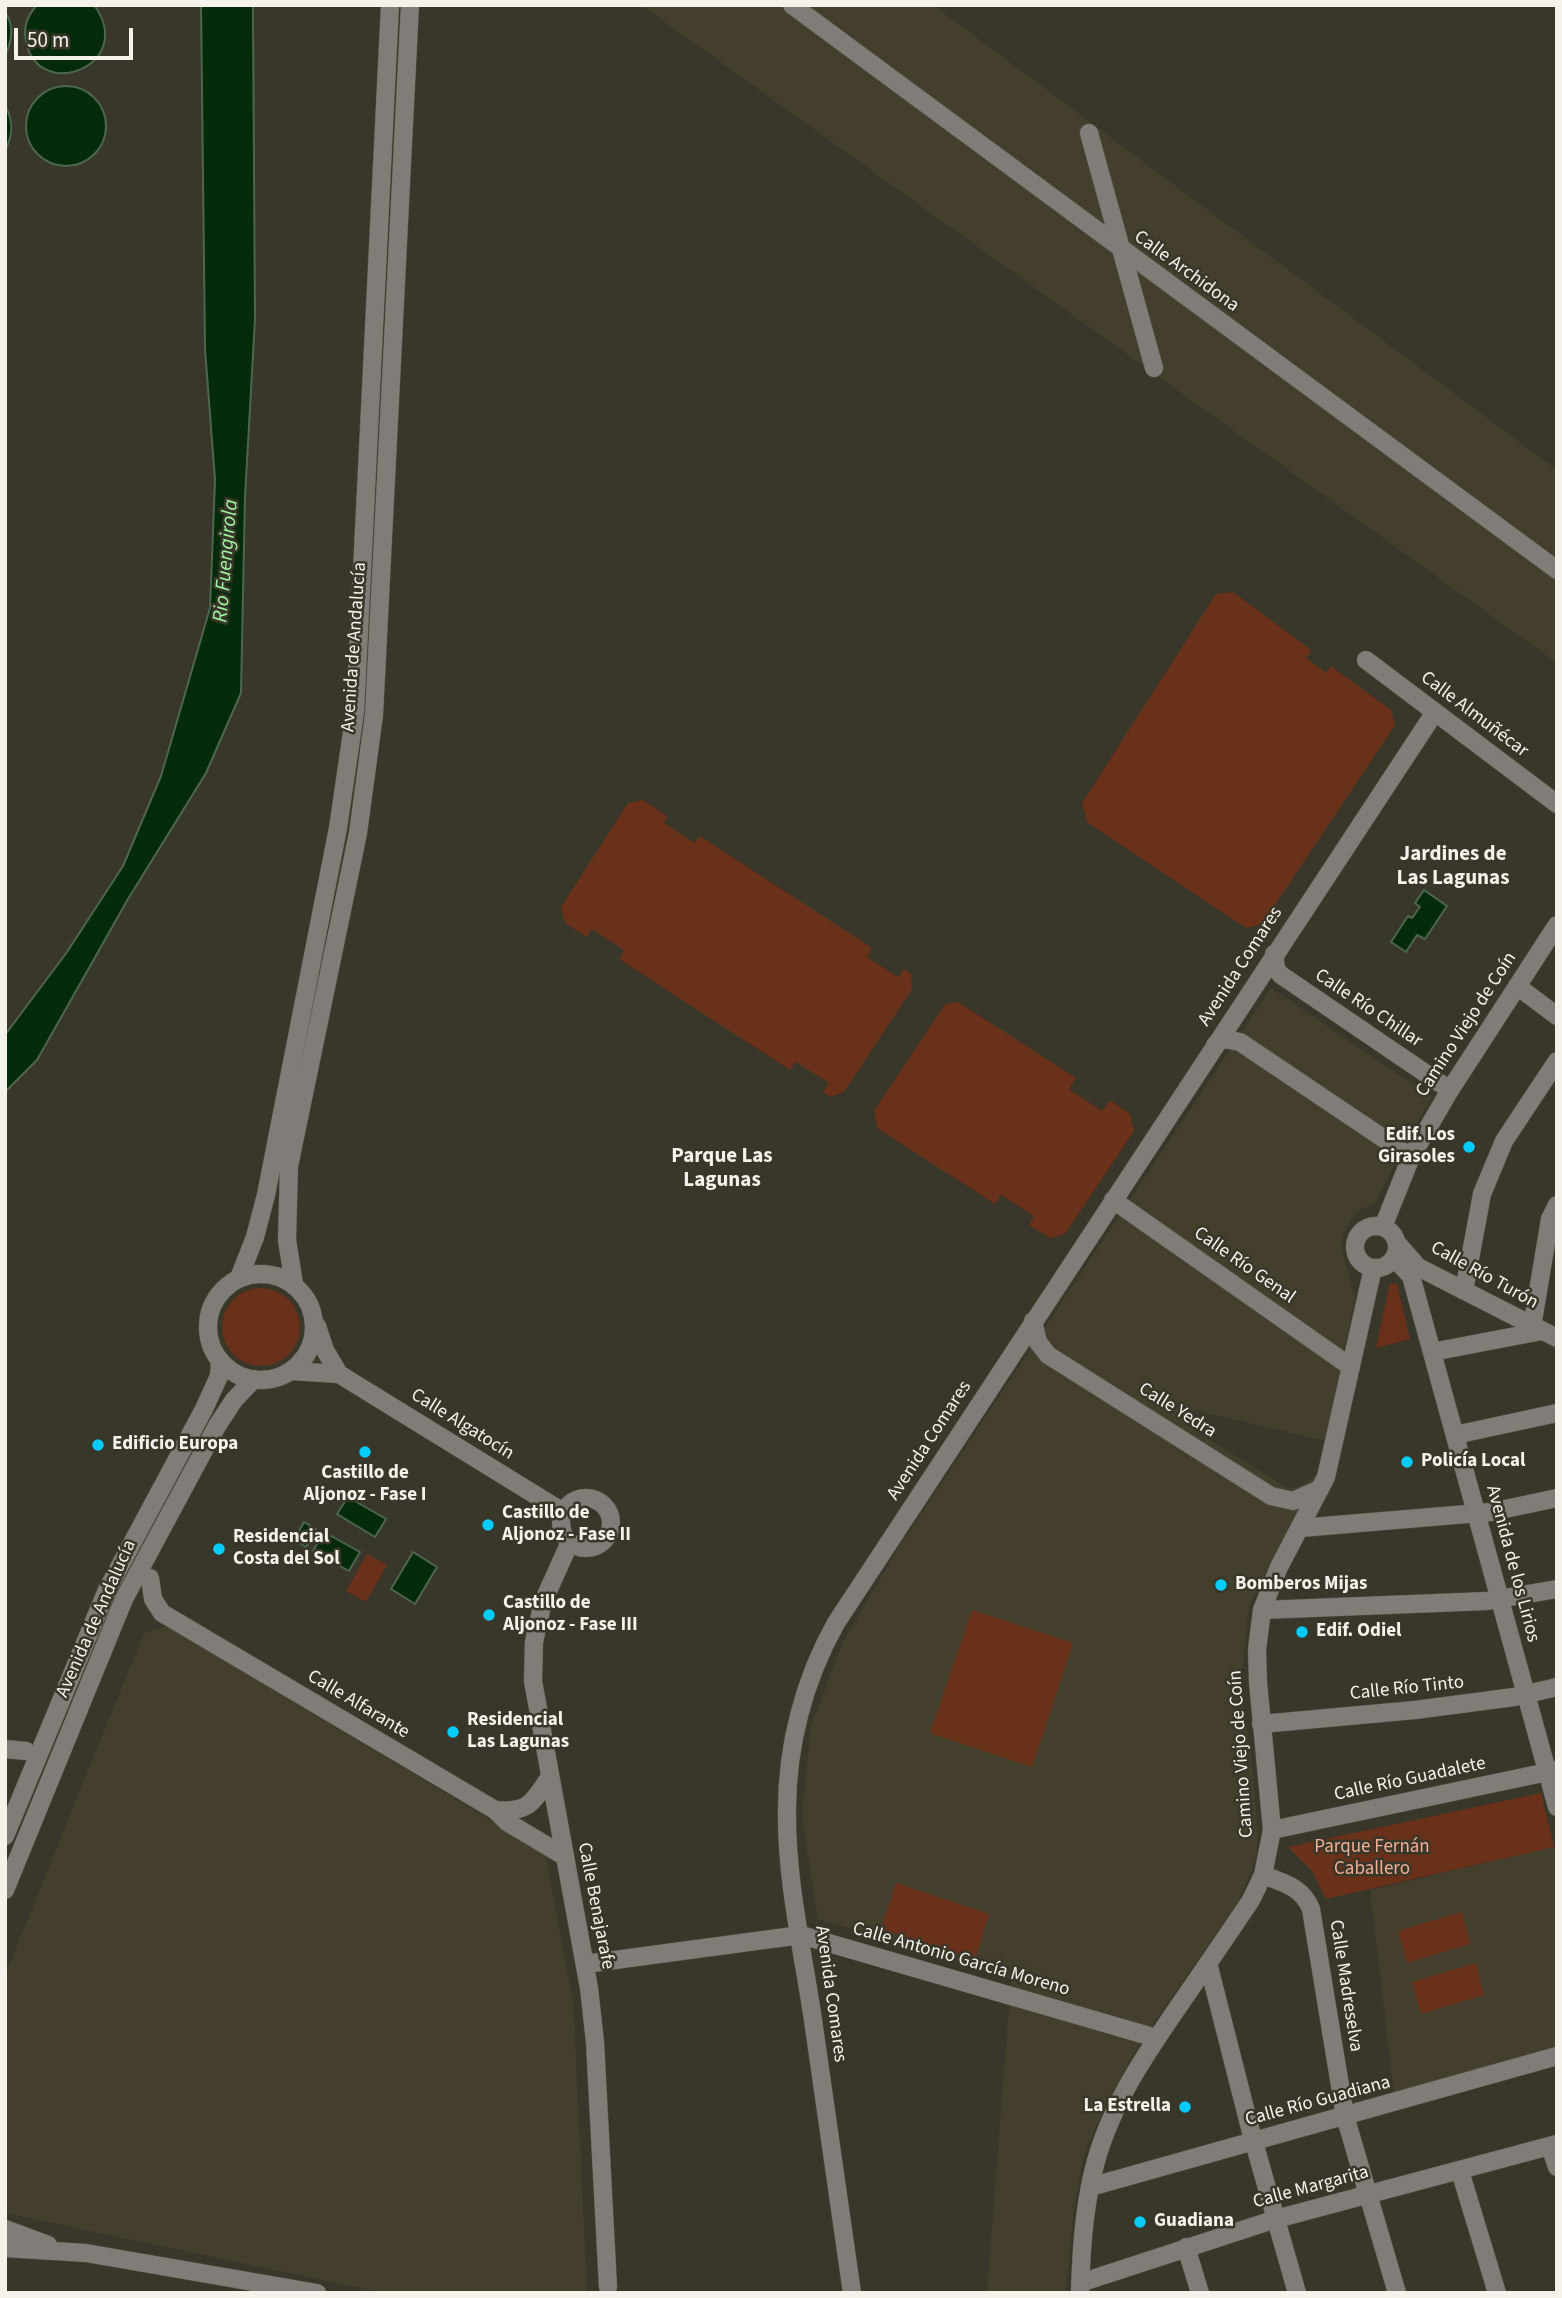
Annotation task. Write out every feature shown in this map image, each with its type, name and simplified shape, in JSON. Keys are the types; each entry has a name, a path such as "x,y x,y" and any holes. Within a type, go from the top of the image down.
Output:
{"street":[{"name":"Avenida de Andalucía","path":"239,1278 255,1237 270,1174 335,841 355,712 390,5"},
{"name":"Avenida de Andalucía","path":"294,1284 287,1240 289,1166 358,833 374,715 410,5"},
{"name":"Calle Archidona","path":"792,5 1557,570"},
{"path":"1089,133 1154,368"},
{"name":"Calle Almuñécar","path":"1366,660 1557,804"},
{"name":"Avenida Comares","path":"852,2293 791,1868 786,1812 789,1765 798,1717 807,1689 836,1623 1435,712"},
{"name":"Camino Viejo de Coín","path":"1383,1227 1410,1157 1557,925"},
{"name":"Calle Río Chillar","path":"1274,954 1276,969 1281,975 1450,1090"},
{"path":"1517,986 1557,1016"},
{"path":"1215,1045 1223,1040 1240,1042 1410,1157"},
{"path":"1464,1291 1482,1194 1504,1141 1557,1061"},
{"name":"Calle Río Genal","path":"1113,1200 1351,1367"},
{"path":"1432,1352 1544,1332 1550,1219 1557,1205"},
{"path":"1366,1227 1383,1227 1394,1236 1395,1250 1385,1266 1373,1268 1361,1262 1355,1243 1366,1227"},
{"name":"Calle Río Turón","path":"1395,1250 1418,1267 1544,1332"},
{"name":"Avenida de los Lirios","path":"1395,1250 1411,1276 1499,1600 1552,1771 1557,1807"},
{"name":"Camino Viejo de Coín","path":"1080,2288 1090,2186 1096,2159 1115,2107 1156,2038 1251,1900 1263,1875 1272,1830 1261,1724 1257,1650 1262,1610 1279,1567 1320,1489 1335,1442 1373,1268"},
{"path":"257,1273 273,1274 294,1284 310,1304 325,1350 339,1374 291,1371 264,1380 246,1378 220,1362 209,1339 208,1321 213,1303 224,1288 239,1278 257,1273"},
{"path":"291,1371 309,1352 315,1320"},
{"name":"Calle Yedra","path":"1034,1321 1038,1342 1048,1355 1271,1496 1293,1501 1320,1489"},
{"name":"Avenida de Andalucía","path":"5,1836 107,1590 204,1409 219,1376 220,1362"},
{"name":"Calle Algatocín","path":"339,1374 564,1512"},
{"name":"Avenida de Andalucía","path":"5,1890 124,1600 217,1426 234,1400 254,1379"},
{"path":"1455,1435 1557,1413"},
{"path":"1300,1528 1477,1513 1557,1498"},
{"path":"592,1499 600,1502 610,1516 609,1532 599,1544 584,1548 570,1542 562,1529 564,1512 575,1500 592,1499"},
{"name":"Calle Benajarafe","path":"570,1542 542,1602 534,1642 533,1681 585,1964 595,2042 608,2291"},
{"name":"Calle Alfarante","path":"150,1578 153,1599 162,1613 495,1810 507,1822 564,1856"},
{"path":"1262,1610 1499,1600 1557,1589"},
{"name":"Calle Río Tinto","path":"1261,1724 1415,1710 1527,1695 1557,1687"},
{"path":"5,1749 26,1751"},
{"name":"Calle Río Guadalete","path":"1272,1830 1552,1771"},
{"path":"495,1810 515,1812 532,1804 549,1778"},
{"name":"Calle Madreselva","path":"1263,1875 1295,1888 1306,1897 1311,1909 1345,2116 1397,2293"},
{"name":"Calle Antonio García Moreno","path":"585,1964 801,1936 1156,2038"},
{"path":"1208,1963 1297,2293"},
{"name":"Calle Río Guadiana","path":"1090,2186 1557,2056"},
{"path":"1554,2145 1557,2167"},
{"name":"Calle Margarita","path":"1080,2288 1186,2247 1276,2219 1554,2145"},
{"path":"1460,2171 1497,2293"},
{"path":"5,2229 61,2250"},
{"path":"1186,2247 1200,2293"},
{"path":"5,2248 61,2250 317,2293"}],"shaded area":[{"path":"641,5 933,5 1557,470 1557,663"},
{"path":"1271,988 1432,1097 1375,1204 1361,1209 1345,1231 1341,1246 1355,1298 1325,1441 1194,1410 1185,1424 1285,1487 1297,1488 1316,1475 1249,1606 1241,1683 1254,1783 1258,1838 1256,1859 1238,1902 1136,2049 1095,2128 1083,2160 1074,2207 1066,2293 987,2293 1011,1979 818,1919 802,1819 811,1726 843,1642 897,1550"},
{"path":"167,1626 545,1853 573,2001 587,2288 584,2293 384,2293 5,2211 5,1975 144,1633"},
{"path":"1554,1847 1557,1856 1557,2046 1394,2093 1370,1890"}],"green space":[{"path":"1233,592 1311,650 1306,658 1326,673 1331,666 1391,710 1395,725 1262,924 1246,928 1087,822 1082,803 1216,594"},
{"path":"643,800 667,816 664,823 694,843 700,836 872,948 867,957 898,977 904,969 911,974 912,989 844,1092 830,1097 823,1092 829,1083 796,1062 790,1070 619,959 624,950 592,929 586,937 565,923 561,907 628,803"},
{"path":"958,1002 1076,1078 1069,1089 1102,1111 1110,1100 1130,1114 1134,1131 1065,1234 1050,1238 1029,1225 1034,1216 1001,1195 995,1204 877,1128 874,1111 945,1004"},
{"path":"1390,1283 1397,1284 1410,1339 1376,1348"},
{"path":"261,1288 276,1291 288,1300 297,1312 300,1327 297,1342 288,1354 276,1363 261,1366 246,1363 234,1354 225,1342 222,1327 225,1312 234,1300 246,1291"},
{"path":"367,1554 387,1565 366,1602 346,1591"},
{"path":"972,1610 1073,1643 1032,1767 930,1733"},
{"name":"Parque Fernán Caballero","path":"1541,1793 1554,1847 1326,1899 1312,1871 1288,1847"},
{"path":"896,1883 989,1914 975,1960 881,1929"},
{"path":"1462,1912 1470,1944 1407,1963 1398,1931"},
{"path":"1476,1963 1484,1995 1421,2014 1412,1982"}],"water":[{"path":"37,5 94,5 104,26 104,45 95,59 81,69 64,73 48,70 34,60 25,31 29,17"},
{"name":"Rio Fuengirola","path":"201,5 253,5 255,319 245,497 241,693 206,773 128,899 37,1060 5,1092 5,1035 67,952 123,866 161,776 210,608 215,480 205,349"},
{"path":"5,12 11,34 5,56"},
{"path":"66,86 81,89 94,98 103,111 106,126 103,141 94,154 81,163 66,166 51,163 38,154 29,141 26,126 29,111 38,98 51,89"},
{"path":"5,106 11,128 5,151"},
{"path":"1424,890 1447,906 1425,939 1417,935 1406,952 1391,942 1408,916 1412,918 1420,907 1415,903"},
{"path":"348,1497 386,1519 375,1537 337,1514"},
{"path":"304,1522 316,1529 306,1547 294,1540"},
{"path":"324,1532 360,1552 349,1571 313,1551"},
{"path":"413,1552 437,1567 415,1604 391,1589"}],"place":[{"name":"Edif. Los Girasoles","path":"1469,1147"},
{"name":"Edificio Europa","path":"98,1445"},
{"name":"Castillo de Aljonoz - Fase I","path":"365,1452"},
{"name":"Policía Local","path":"1407,1462"},
{"name":"Castillo de Aljonoz - Fase II","path":"488,1525"},
{"name":"Residencial Costa del Sol","path":"219,1549"},
{"name":"Bomberos Mijas","path":"1221,1585"},
{"name":"Castillo de Aljonoz - Fase III","path":"489,1615"},
{"name":"Edif. Odiel","path":"1302,1632"},
{"name":"Residencial Las Lagunas","path":"453,1732"},
{"name":"La Estrella","path":"1185,2107"},
{"name":"Guadiana","path":"1140,2222"}],"district":[{"name":"Jardines de Las Lagunas","path":"1453,867"},
{"name":"Parque Las Lagunas","path":"722,1169"}]}
